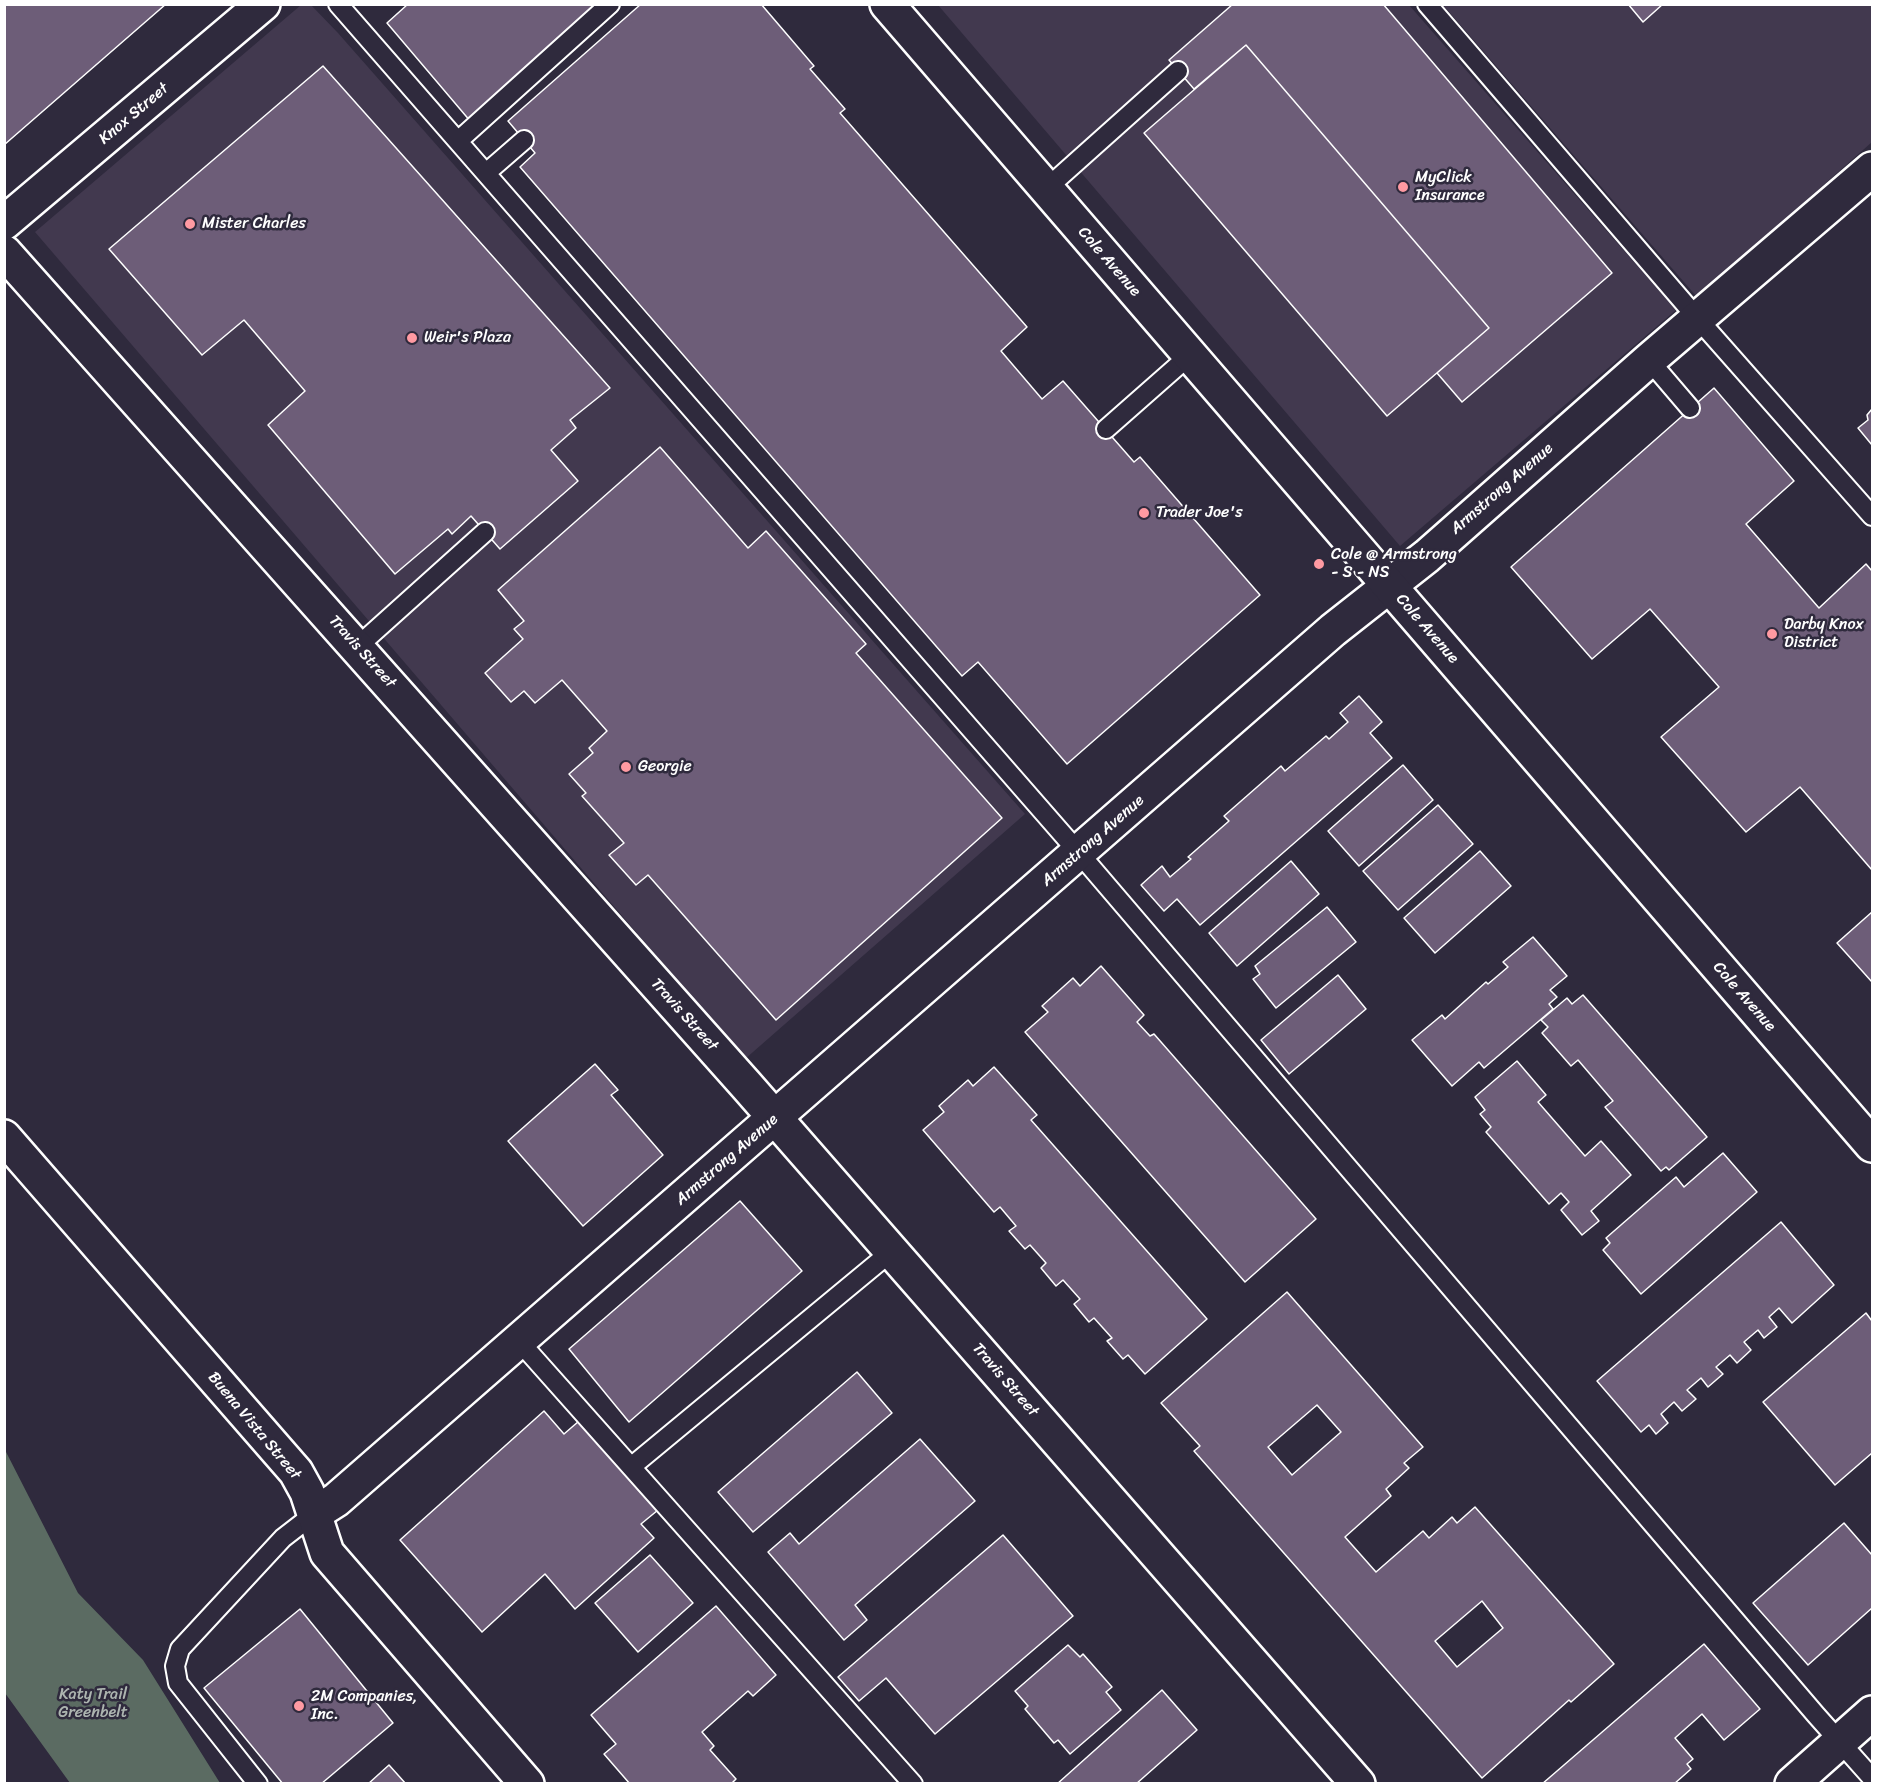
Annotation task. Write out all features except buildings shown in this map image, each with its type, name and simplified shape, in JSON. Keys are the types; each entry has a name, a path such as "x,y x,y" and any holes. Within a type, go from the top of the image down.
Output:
{"street":[{"name":"Knox Street","path":"4,223 263,4"},
{"name":"Cole Avenue","path":"887,4 1872,1145"},
{"name":"Armstrong Avenue","path":"314,1514 336,1500 1333,630 1427,556 1649,360 1872,169"},
{"name":"Travis Street","path":"4,252 357,646 892,1251 1358,1784"},
{"name":"Buena Vista Street","path":"4,1137 296,1472 308,1492 327,1553 527,1784"},
{"path":"1792,1784 1872,1713"}],"lane":[{"path":"338,4 1079,853 1872,1778"},
{"path":"458,141 610,4"},
{"path":"1428,4 1698,319 1872,516"},
{"path":"1046,189 1178,71"},
{"path":"486,173 524,140"},
{"path":"1106,429 1190,355"},
{"path":"1649,360 1690,408"},
{"path":"357,646 485,532"},
{"path":"631,1467 892,1251"},
{"path":"519,1341 913,1784"},
{"path":"258,1784 178,1683 175,1666 180,1650 283,1538 314,1514"}],"shaded area":[{"path":"301,5 311,5 338,33 1025,814 745,1059 35,232"},
{"path":"938,5 1409,5 1676,310 1400,546"},
{"path":"1443,5 1872,5 1872,142 1697,297"}],"green space":[{"name":"Katy Trail Greenbelt","path":"4,1448 78,1593 143,1660 220,1783 70,1783 5,1693"}],"place":[{"name":"MyClick Insurance","path":"1403,187"},
{"name":"Mister Charles","path":"190,224"},
{"name":"Weir's Plaza","path":"412,338"},
{"name":"Trader Joe's","path":"1144,513"},
{"name":"Cole @ Armstrong - S - NS","path":"1319,564"},
{"name":"Darby Knox District","path":"1772,634"},
{"name":"Georgie","path":"626,767"},
{"name":"2M Companies, Inc.","path":"299,1706"}]}
